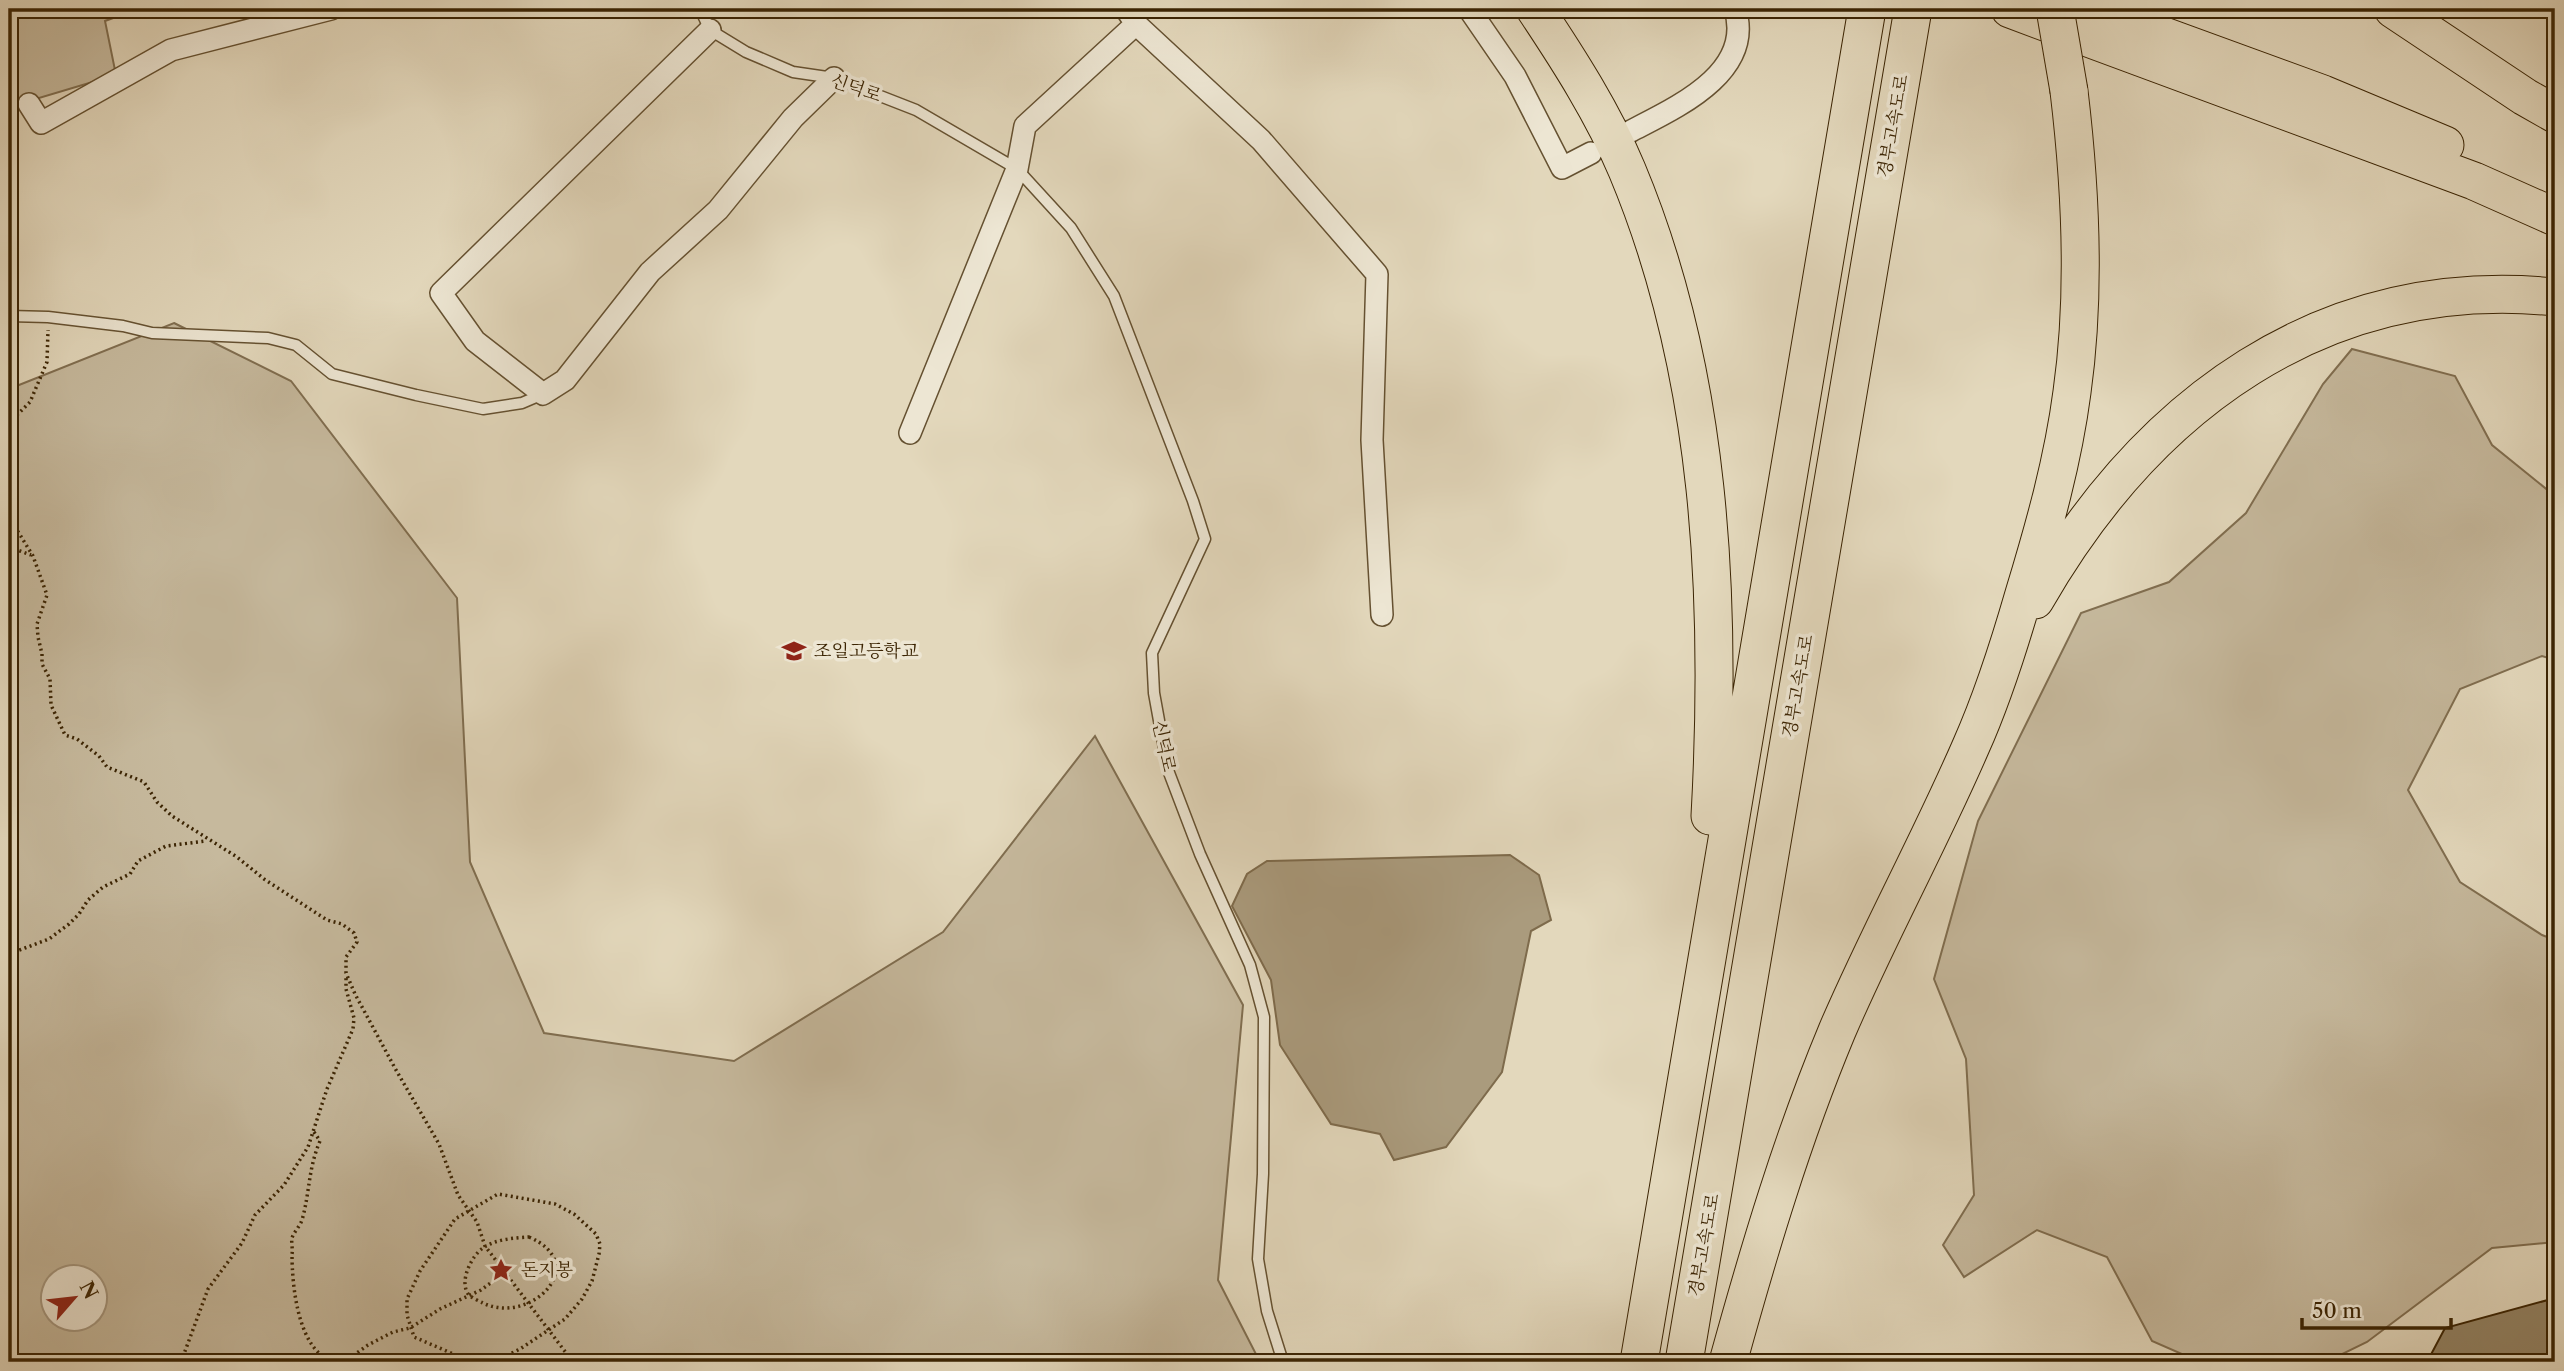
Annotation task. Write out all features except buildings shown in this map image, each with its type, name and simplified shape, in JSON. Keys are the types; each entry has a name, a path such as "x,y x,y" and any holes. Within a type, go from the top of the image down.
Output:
{"highway":[{"path":"1535,9 1596,109 1638,198 1672,308 1693,407 1708,510 1714,649 1714,754 1694,1034"},
{"path":"1639,1362 1867,9"},
{"name":"경부고속도로","path":"1684,1362 1913,9"},
{"path":"2010,9 2474,181 2555,217"},
{"path":"1994,687 2031,575 2050,502 2074,382 2081,291 2081,236 2069,92 2054,9"},
{"path":"2090,9 2323,94 2555,192"},
{"path":"2393,9 2555,114"},
{"path":"1728,1362 1778,1189 1816,1084 1866,966 1952,791 2022,624 2052,573 2094,513 2156,441 2214,389 2266,357 2302,339 2379,311 2419,302 2469,296 2555,297"}],"street":[{"path":"29,104 41,123 171,50 331,9"},
{"path":"1469,9 1515,76 1562,168 1591,153"},
{"path":"1631,131 1682,104 1710,83 1725,66 1737,40 1738,17 1735,9"},
{"path":"910,433 1017,169 1025,126 1131,17 1261,141 1377,274 1372,440 1382,615"},
{"path":"710,30 441,293 475,341 543,394 565,380 650,272 718,210 793,118 834,78"}],"lane":[{"path":"700,9 710,30"},
{"name":"신덕로","path":"710,30 746,52 793,72 834,78 916,110 1017,169 1071,228 1114,296 1194,500 1205,539 1152,653 1154,693 1168,769 1200,854 1250,965 1264,1017 1263,1174 1258,1259 1267,1311 1283,1362"},
{"path":"9,316 48,317 124,326 152,333 268,338 296,345 332,374 483,408 522,403 543,394"}],"path":[{"path":"9,423 30,402 47,362 48,317"},
{"path":"9,517 33,555 47,595 37,624 42,664 50,679 51,705 65,735 77,739 99,756 107,767 144,782 157,802 172,816 237,857 264,879 327,920 342,924 354,933 357,943 346,957 346,989 354,1018 353,1029 307,1147 284,1185 256,1215 242,1243 208,1289 181,1362"},
{"path":"9,547 33,555"},
{"path":"9,954 49,939 79,914 88,900 103,887 130,874 138,861 166,846 208,841"},
{"path":"346,973 396,1070 439,1144 458,1195 477,1222 485,1246 573,1362"},
{"path":"313,1131 320,1141 311,1160 302,1223 292,1237 294,1297 313,1347 325,1360 335,1362"},
{"path":"472,1362 414,1337 407,1315 410,1291 441,1238 455,1219 468,1210 498,1194 555,1204 574,1214 596,1234 600,1244 592,1281 582,1299 565,1319 520,1349 496,1361 486,1362"},
{"path":"529,1237 552,1252 557,1271 547,1292 528,1304 512,1309 499,1308 469,1295 465,1287 472,1256 485,1246 529,1237"},
{"path":"344,1362 368,1345 393,1332 410,1328 440,1309 481,1290 503,1273"}],"shaded area":[{"path":"9,9 138,9 105,21 116,75 9,107"},
{"path":"174,323 291,381 457,598 470,862 544,1033 734,1061 943,932 1095,736 1243,1005 1218,1280 1260,1362 9,1362 9,389"},
{"path":"2352,349 2455,376 2492,445 2555,496 2555,660 2542,656 2460,689 2408,790 2460,882 2542,935 2555,940 2555,1242 2492,1248 2367,1342 2326,1362 2200,1362 2152,1341 2107,1257 2037,1230 1964,1277 1943,1245 1974,1195 1966,1059 1934,979 1978,821 2081,613 2169,582 2246,513 2323,384"},
{"path":"1510,855 1539,875 1551,920 1531,931 1502,1072 1446,1147 1394,1160 1380,1134 1331,1124 1280,1045 1271,980 1232,906 1247,874 1267,861"}],"place":[{"name":"조일고등학교","path":"794,651"},
{"name":"돈지봉","path":"501,1270"}]}
